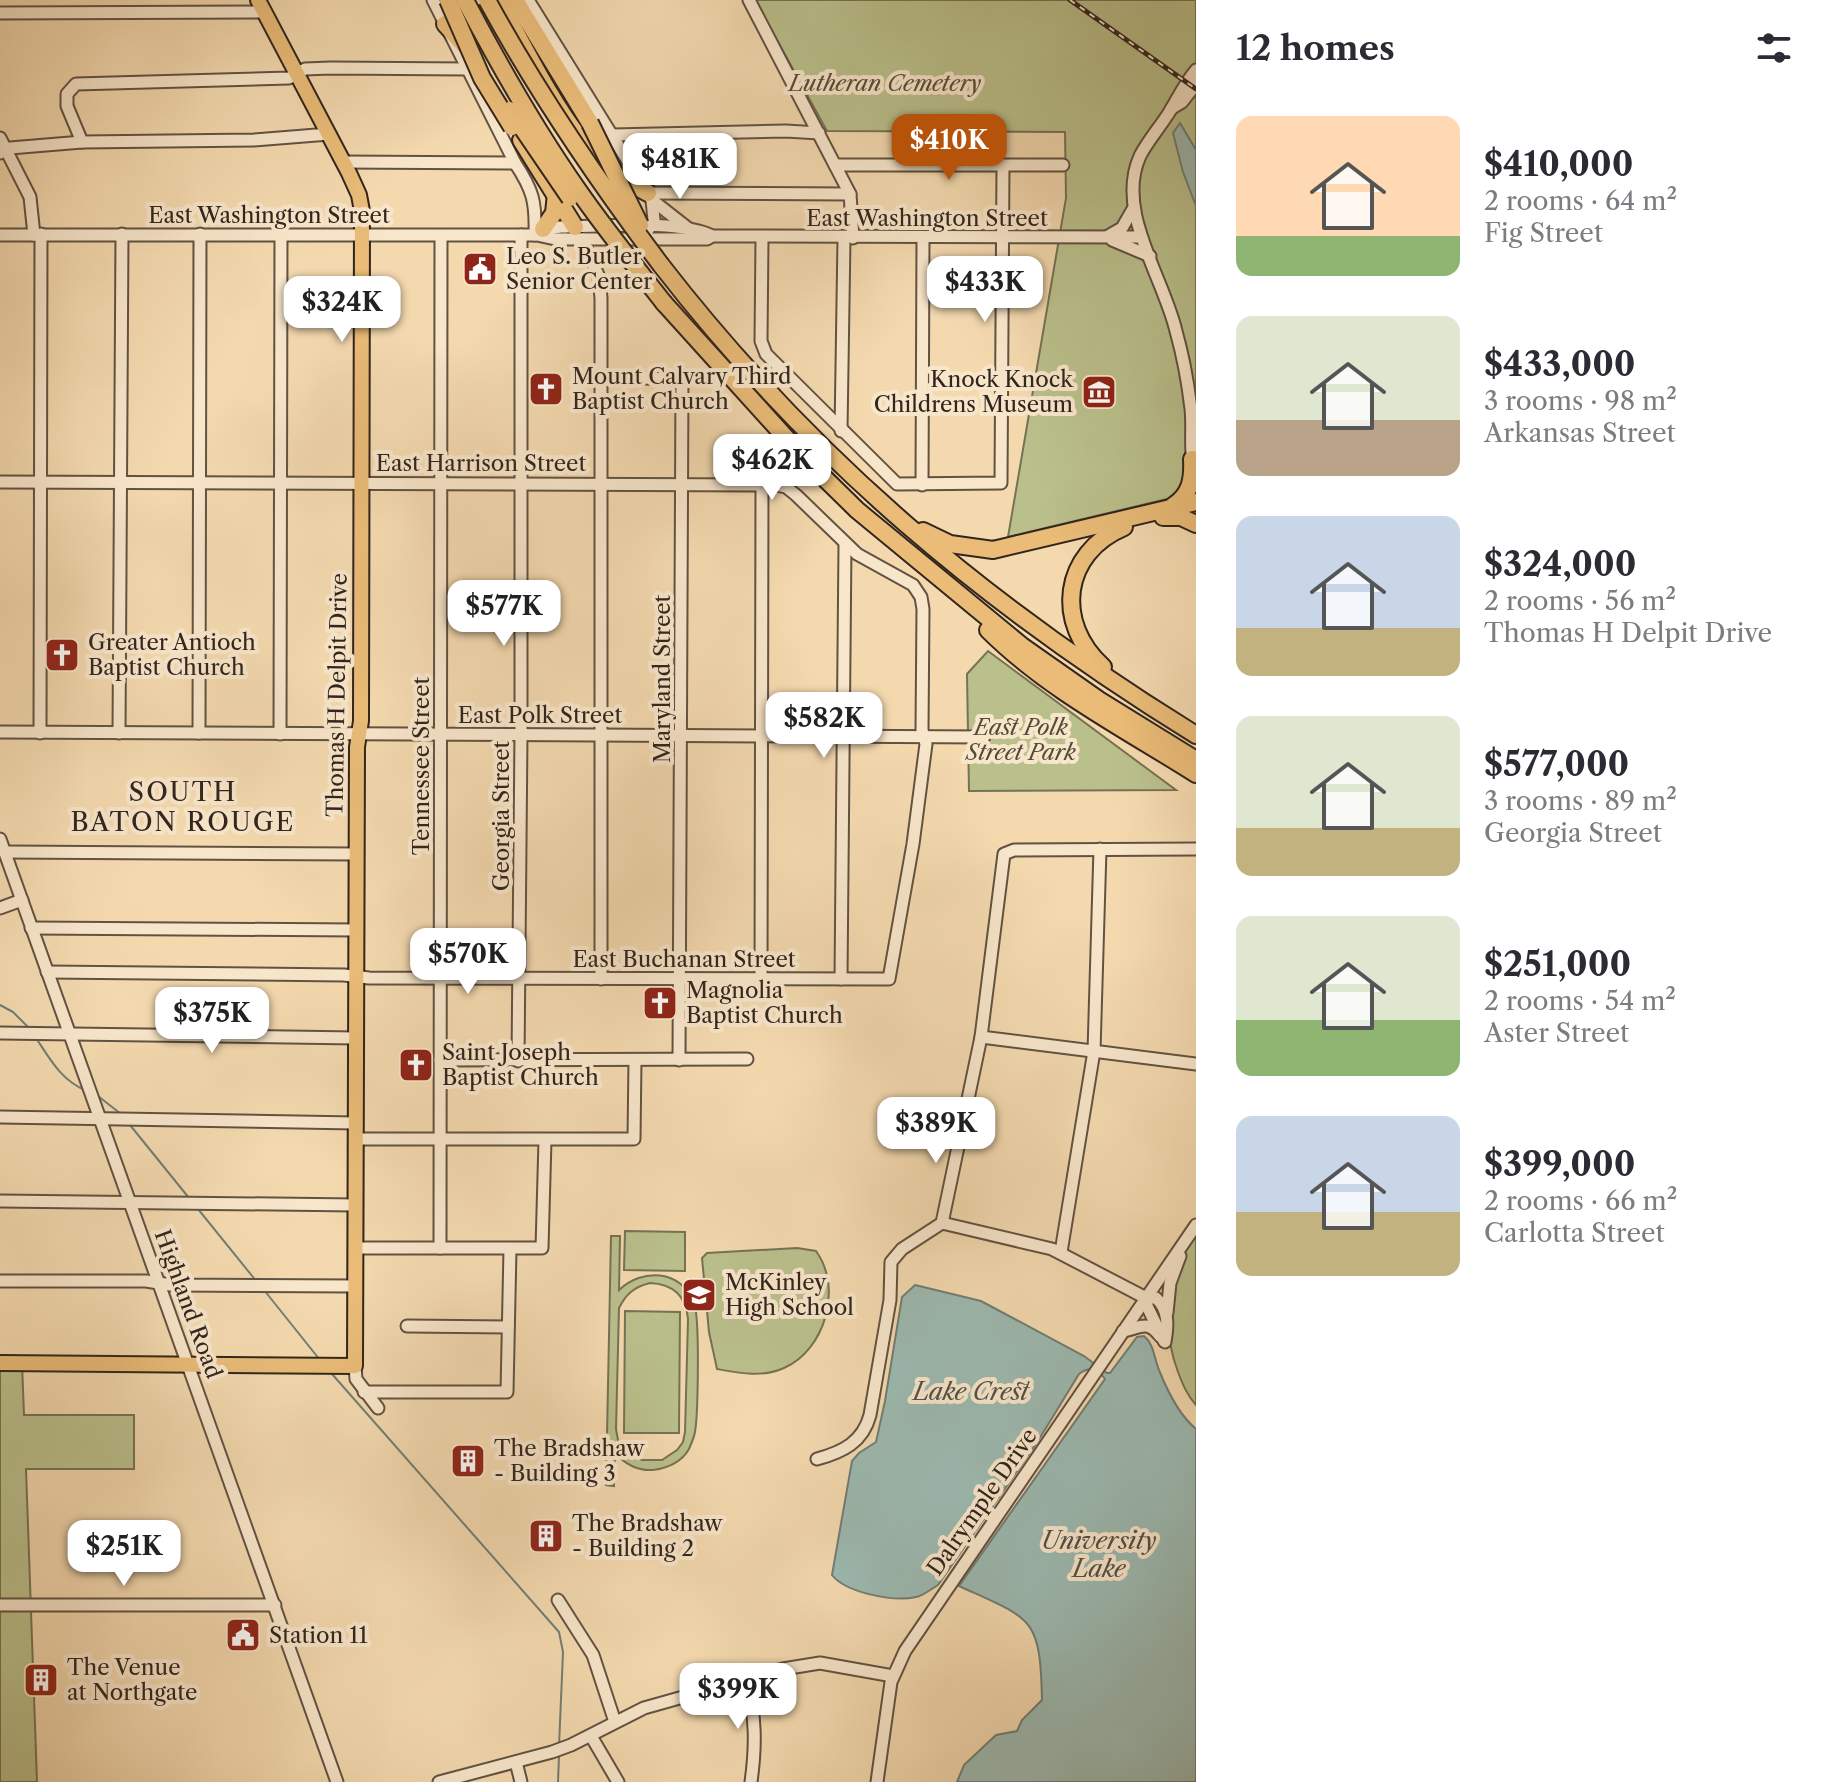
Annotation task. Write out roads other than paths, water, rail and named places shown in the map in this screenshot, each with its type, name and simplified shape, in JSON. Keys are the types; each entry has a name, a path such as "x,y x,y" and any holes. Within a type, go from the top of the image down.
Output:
{"highway":[{"path":"448,0 482,78 502,114 579,233"},
{"path":"465,0 541,135 660,306"},
{"path":"487,0 567,135 613,202 680,289 774,397 867,491 979,587 1060,647 1196,735"},
{"path":"499,0 559,105 600,161 650,196"},
{"path":"515,0 590,123 661,265"},
{"path":"445,24 485,69 569,196 705,362 722,370 838,492 966,600 976,618 1019,658 1098,714 1195,764"},
{"path":"538,233 554,213 556,194"},
{"path":"1164,514 1188,491 1192,459"},
{"path":"867,491 935,538 975,549 1013,547 1164,514 1196,524"},
{"path":"1157,711 1089,653 1077,635 1071,603 1075,577 1092,548 1119,529 1196,505"}],"main road":[{"name":"Thomas H Delpit Drive","path":"262,6 343,162 359,195 362,211 356,1286 350,1366"},
{"path":"0,1363 350,1366"}],"street":[{"path":"433,0 533,196 538,233"},
{"path":"528,0 650,196 689,229"},
{"path":"749,0 850,194 853,210 849,238 841,431"},
{"path":"0,13 262,6"},
{"path":"82,142 67,106 67,94 76,84 289,78 305,69 330,68 467,69"},
{"path":"1196,70 1175,98 1172,108 1140,158 1132,181 1133,208 1141,237 1173,317 1194,416 1192,459 1196,480"},
{"path":"1172,108 1182,102 1196,84"},
{"path":"613,135 819,133"},
{"path":"3,152 82,142 254,140 329,134"},
{"path":"0,138 3,152 30,197 38,235 40,733"},
{"path":"343,162 515,163"},
{"path":"835,165 1063,165"},
{"path":"762,238 761,341 766,354 841,431 897,484 1001,483 1003,165"},
{"path":"650,196 850,194"},
{"path":"640,240 651,228 654,216 650,196"},
{"path":"1104,238 1122,228 1133,208"},
{"path":"579,233 651,228 689,229 712,236"},
{"path":"579,233 640,240 707,239 712,236"},
{"path":"579,233 600,280 601,979"},
{"name":"East Washington Street","path":"0,235 441,236 579,233"},
{"path":"119,733 122,234"},
{"path":"199,733 200,234"},
{"path":"280,734 281,235"},
{"name":"Georgia Street","path":"518,1061 521,235"},
{"name":"Tennessee Street","path":"440,1248 441,236"},
{"name":"East Washington Street","path":"712,236 1141,237"},
{"path":"922,485 923,238"},
{"path":"1104,238 1150,256"},
{"name":"Maryland Street","path":"602,377 682,379 679,1060"},
{"name":"East Harrison Street","path":"0,482 782,486 789,489 845,544 913,585 921,597 924,615 924,736"},
{"path":"761,979 762,484"},
{"path":"841,979 845,544"},
{"name":"East Polk Street","path":"0,732 984,737"},
{"name":"East Buchanan Street","path":"47,972 520,979 889,979 915,830 926,744 924,736"},
{"name":"Highland Road","path":"0,839 337,1782"},
{"path":"1061,1252 1094,1051 1100,849"},
{"path":"817,1459 842,1451 856,1442 864,1431 870,1415 890,1305 891,1262 902,1249 942,1223 981,1037 1005,852 1196,849"},
{"path":"5,852 357,854"},
{"path":"0,908 22,900"},
{"path":"31,928 357,930"},
{"path":"0,1033 356,1038"},
{"path":"981,1037 1196,1064"},
{"path":"440,1060 747,1059"},
{"path":"356,1139 634,1139 635,1060"},
{"path":"0,1117 99,1115 114,1120 138,1121 356,1123"},
{"path":"356,1248 542,1248 545,1140"},
{"path":"0,1201 356,1205"},
{"path":"942,1223 1061,1252 1146,1298 1159,1301 1166,1318"},
{"name":"Dalrymple Drive","path":"877,1782 893,1676 913,1639 1196,1225"},
{"path":"1123,1331 1145,1325 1157,1331 1165,1342 1170,1283 1184,1243"},
{"path":"364,1392 507,1392 510,1249"},
{"path":"0,1281 356,1286"},
{"path":"1146,1298 1148,1310 1162,1338"},
{"path":"407,1326 508,1327"},
{"name":"Thomas H Delpit Drive","path":"350,1366 364,1392 378,1408"},
{"path":"558,1600 593,1655 615,1722"},
{"path":"0,1605 275,1605"},
{"path":"439,1782 552,1752 644,1708 814,1663 893,1676"},
{"path":"746,1679 756,1735 751,1782"},
{"path":"591,1736 618,1782"},
{"path":"516,1762 521,1782"}],"water":[{"path":"1180,123 1196,150 1196,206 1173,133"},
{"name":"University Lake","path":"915,1285 981,1301 1084,1356 1107,1373 1137,1337 1144,1336 1150,1343 1170,1394 1184,1417 1196,1429 1196,1782 957,1782 964,1765 996,1735 1017,1731 1022,1720 1042,1700 1039,1652 1028,1624 1003,1606 959,1586 1105,1379 1096,1370 1079,1374 1038,1441 938,1585 919,1596 896,1598 859,1591 832,1575 852,1461 876,1442 902,1297"}],"waterway":[{"path":"0,1005 13,1012 30,1029"},
{"path":"36,1038 63,1075 85,1090"},
{"path":"98,1096 121,1114"},
{"path":"130,1125 189,1198"},
{"path":"198,1209 257,1282"},
{"path":"264,1290 320,1360"},
{"path":"332,1374 559,1632 563,1652 559,1746"},
{"path":"558,1782 559,1756"}],"railway":[{"path":"1070,0 1196,89"}],"place":[{"name":"Leo S. Butler Senior Center","path":"480,269"},
{"name":"Mount Calvary Third Baptist Church","path":"546,389"},
{"name":"Knock Knock Childrens Museum","path":"1099,392"},
{"name":"Greater Antioch Baptist Church","path":"62,655"},
{"name":"Magnolia Baptist Church","path":"660,1003"},
{"name":"Saint Joseph Baptist Church","path":"416,1065"},
{"name":"McKinley High School","path":"699,1295"},
{"name":"The Bradshaw - Building 3","path":"468,1461"},
{"name":"The Bradshaw - Building 2","path":"546,1536"},
{"name":"Station 11","path":"243,1635"},
{"name":"The Venue at Northgate","path":"41,1680"}],"district":[{"name":"SOUTH BATON ROUGE","path":"183,807"}],"park label":[{"name":"Lutheran Cemetery","path":"885,83"},
{"name":"East Polk Street Park","path":"1021,740"}],"water label":[{"name":"Lake Crest","path":"971,1391"}]}
